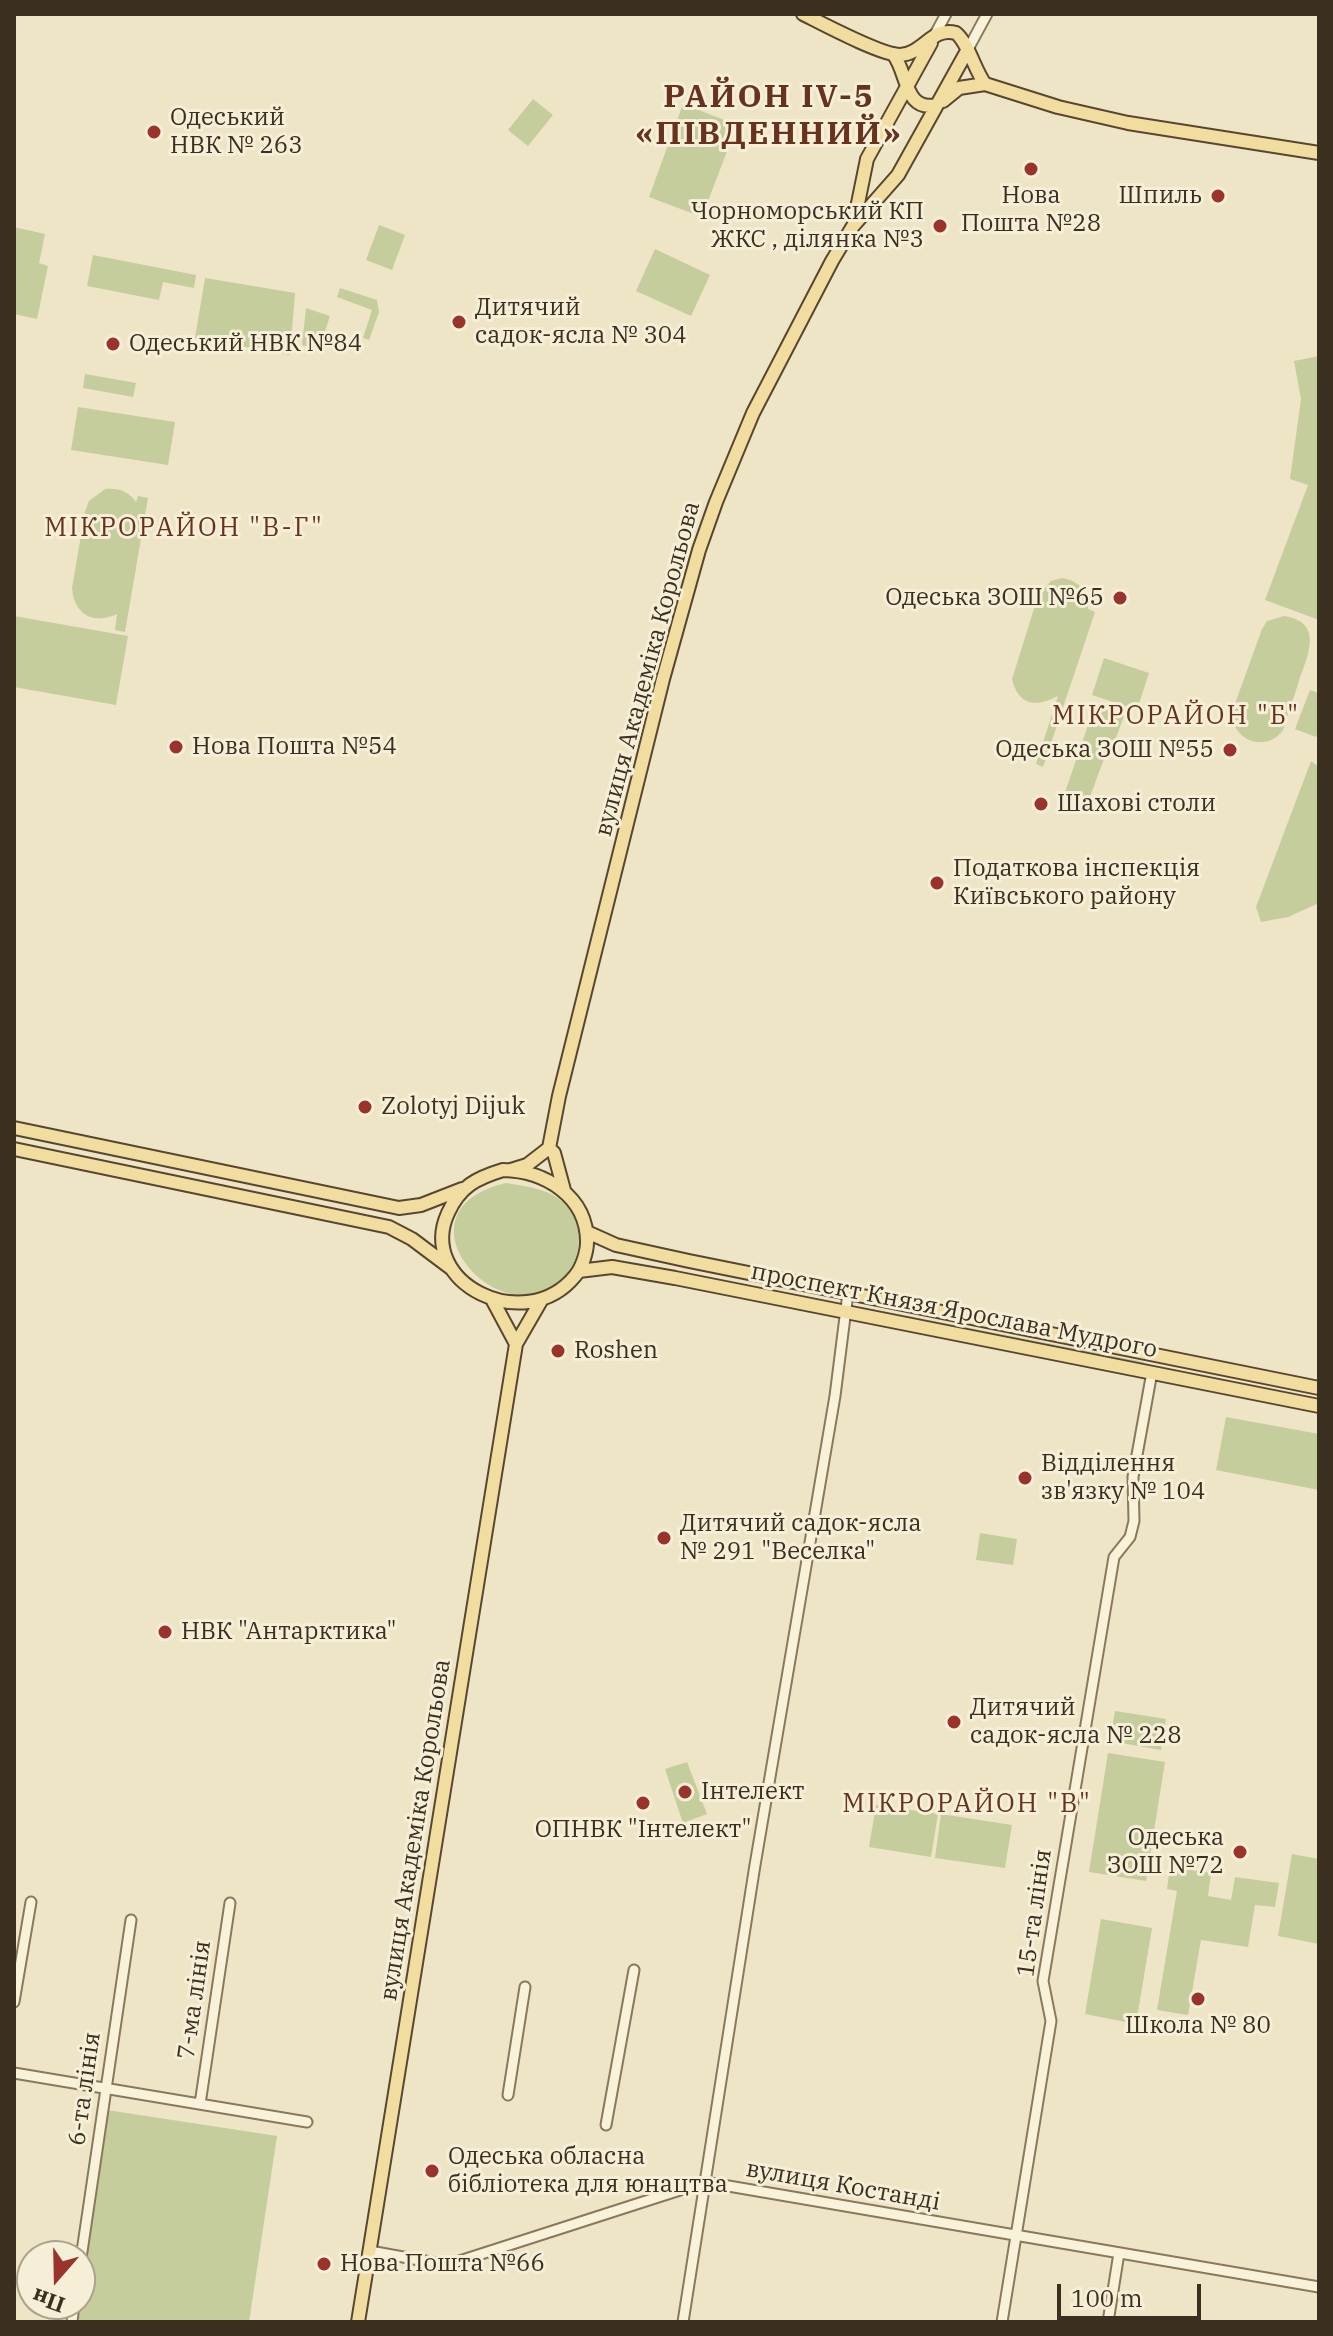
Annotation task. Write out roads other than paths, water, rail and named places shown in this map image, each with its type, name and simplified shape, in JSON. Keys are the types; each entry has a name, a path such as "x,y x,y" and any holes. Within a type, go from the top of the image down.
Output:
{"main road":[{"path":"803,14 893,54 910,54 943,32 956,33 964,42 985,84"},
{"name":"вулиця Академіка Корольова","path":"853,226 867,159 934,37"},
{"name":"вулиця Академіка Корольова","path":"549,1148 559,1096 653,718 699,550 716,502 753,413 816,290 853,226 898,175 967,51"},
{"path":"893,54 902,67 913,99 921,105 936,105 959,88 985,84 1058,107 1128,123 1319,153"},
{"path":"14,1128 399,1208 421,1205 462,1189 478,1178 527,1165 549,1148 554,1153 564,1190"},
{"path":"14,1149 389,1227 412,1239 493,1301 516,1344"},
{"path":"493,1301 527,1304 562,1290 579,1271 587,1248 587,1232 579,1208 564,1190 546,1180 511,1170"},
{"path":"452,1269 441,1241 443,1223 462,1189"},
{"name":"проспект Князя Ярослава Мудрого","path":"587,1232 616,1245 1319,1388"},
{"name":"проспект Князя Ярослава Мудрого","path":"579,1271 612,1267 1319,1406"},
{"name":"вулиця Академіка Корольова","path":"358,2322 516,1344 542,1299"},
{"path":"1152,1372 1156,1354"}],"street":[{"path":"934,37 946,14"},
{"path":"967,51 987,14"},
{"path":"683,2322 755,1865 835,1396 848,1293"},
{"name":"15-та лінія","path":"1002,2322 1051,2021 1042,1985 1046,1957 1114,1557 1130,1537 1134,1521 1133,1477 1152,1372"},
{"path":"14,2002 31,1902"},
{"name":"7-ма лінія","path":"200,2104 230,1903"},
{"name":"6-та лінія","path":"84,2240 131,1920"},
{"path":"606,2125 634,1970"},
{"path":"508,2095 525,1987"},
{"path":"14,2073 307,2122"},
{"name":"вулиця Костанді","path":"370,2251 447,2265 705,2182 1319,2287"},
{"path":"1108,2322 1119,2253"}],"place":[{"name":"Одеський НВК № 263","path":"154,132"},
{"name":"Нова Пошта №28","path":"1031,169"},
{"name":"Шпиль","path":"1218,196"},
{"name":"Чорноморський КП ЖКС , ділянка №3","path":"940,226"},
{"name":"Дитячий садок-ясла № 304","path":"459,322"},
{"name":"Одеський НВК №84","path":"113,344"},
{"name":"Одеська ЗОШ №65","path":"1120,598"},
{"name":"Нова Пошта №54","path":"176,747"},
{"name":"Одеська ЗОШ №55","path":"1230,750"},
{"name":"Шахові столи","path":"1041,804"},
{"name":"Податкова інспекція Київського району","path":"937,883"},
{"name":"Zolotyj Dijuk","path":"365,1107"},
{"name":"Roshen","path":"558,1351"},
{"name":"Відділення зв'язку № 104","path":"1025,1478"},
{"name":"Дитячий садок-ясла № 291 \"Веселка\"","path":"664,1538"},
{"name":"НВК \"Антарктика\"","path":"165,1632"},
{"name":"Дитячий садок-ясла № 228","path":"954,1722"},
{"name":"Інтелект","path":"685,1792"},
{"name":"ОПНВК \"Інтелект\"","path":"643,1803"},
{"name":"Одеська ЗОШ №72","path":"1240,1852"},
{"name":"Школа № 80","path":"1198,1999"},
{"name":"Одеська обласна бібліотека для юнацтва","path":"432,2171"},
{"name":"Нова Пошта №66","path":"324,2264"}],"district":[{"name":"РАЙОН IV-5 «ПІВДЕННИЙ»","path":"769,116"},
{"name":"МІКРОРАЙОН \"В-Г\"","path":"184,528"},
{"name":"МІКРОРАЙОН \"Б\"","path":"1176,716"},
{"name":"МІКРОРАЙОН \"В\"","path":"967,1804"}]}
